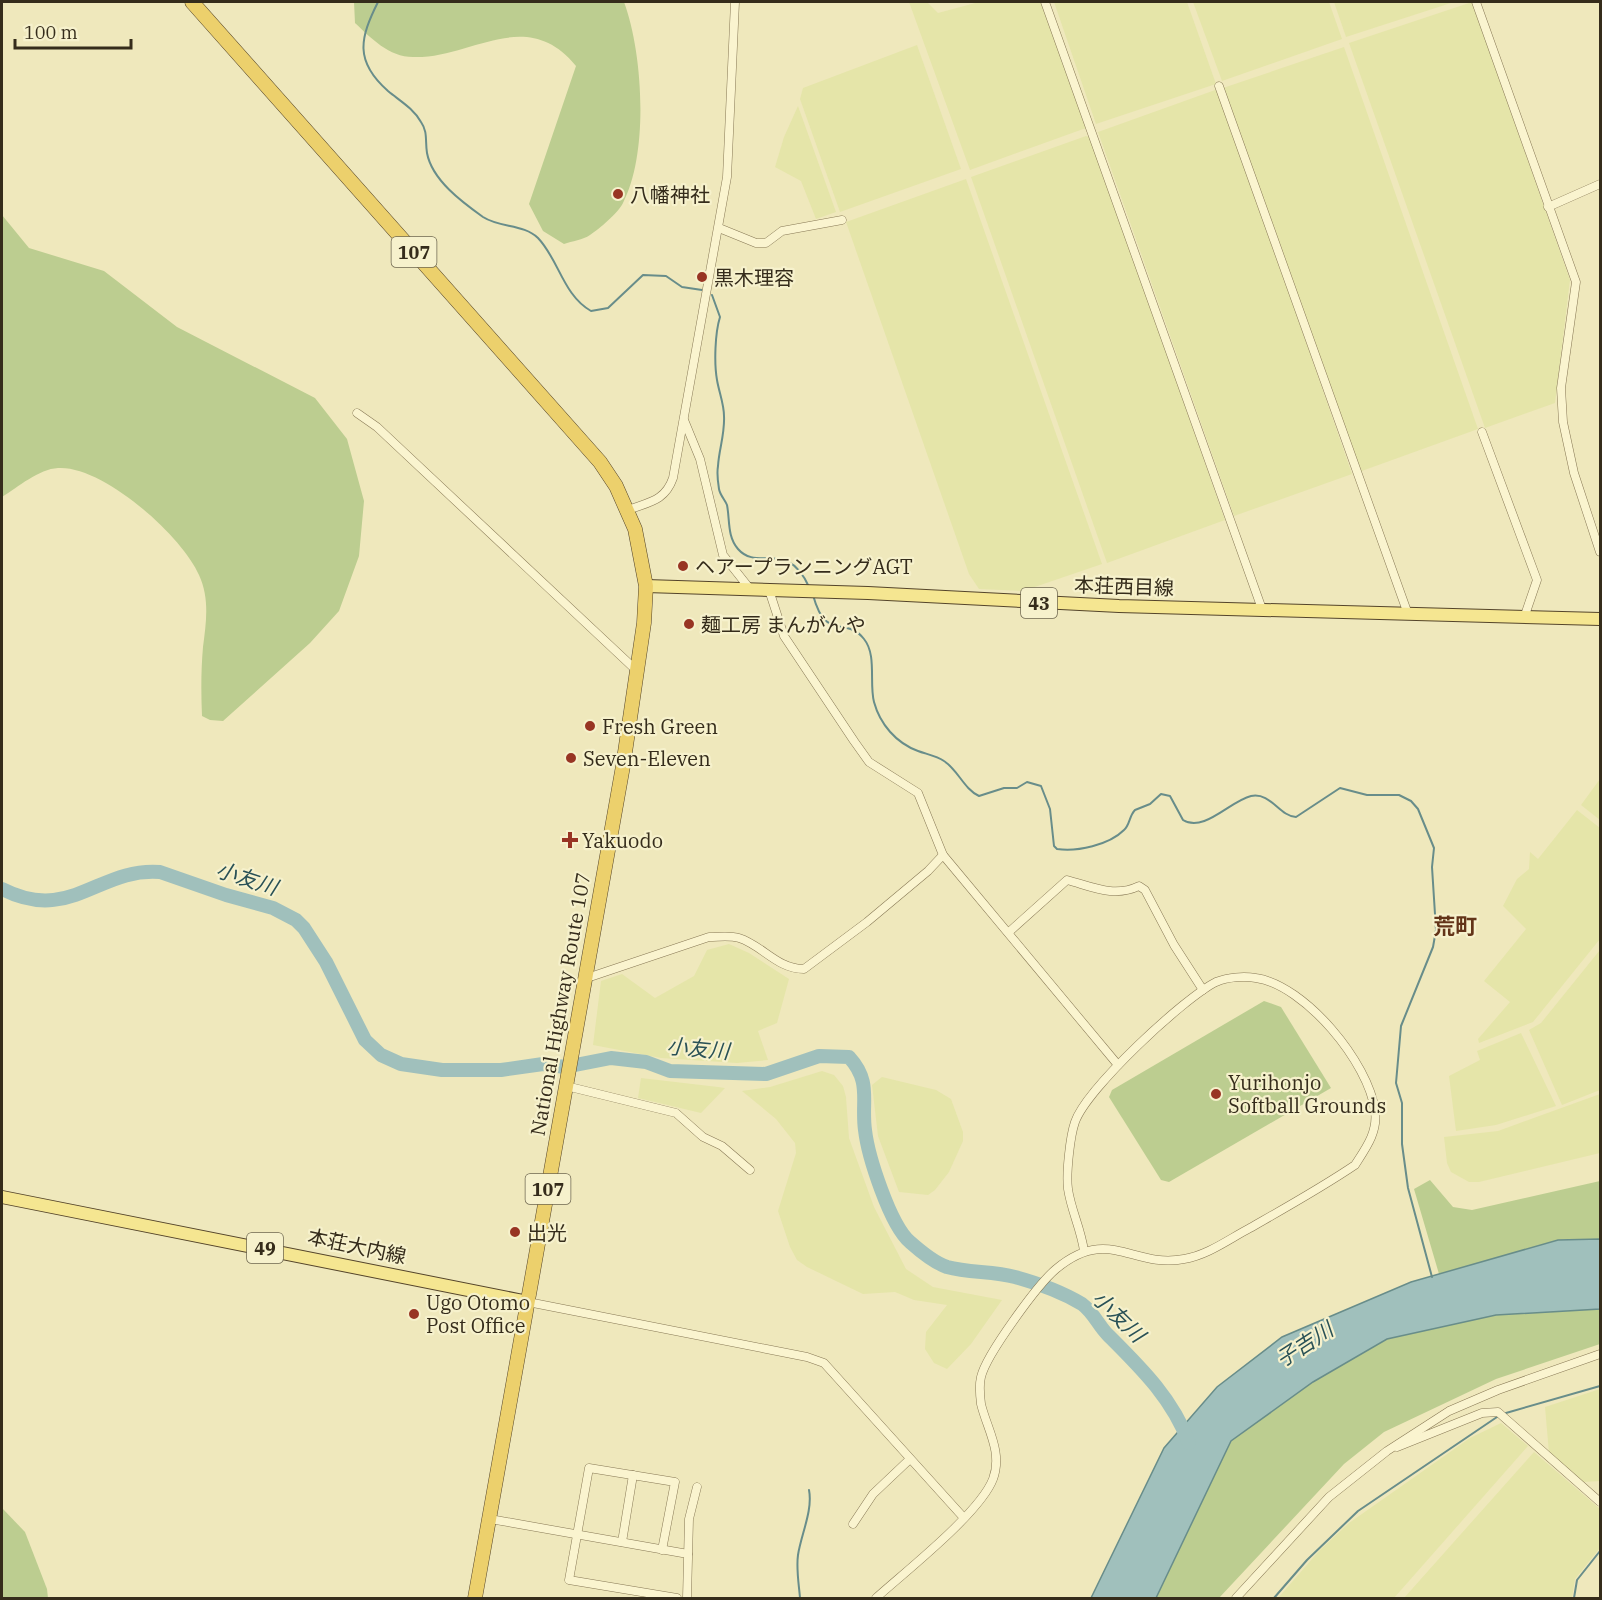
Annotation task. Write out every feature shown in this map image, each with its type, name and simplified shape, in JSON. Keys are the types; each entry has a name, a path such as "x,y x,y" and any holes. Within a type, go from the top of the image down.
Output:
{"highway":[{"name":"National Highway Route 107","path":"192,2 600,462 628,510 640,549 646,586 644,623 623,766 583,980 475,1599"}],"main road":[{"name":"本荘西目線","path":"646,586 811,591 976,600 1600,619"},
{"name":"本荘大内線","path":"2,1197 528,1302"}],"street":[{"path":"628,510 659,498 669,491 719,228 728,156 735,2"},
{"path":"1045,2 1262,609"},
{"path":"1476,2 1576,282 1561,388 1563,422 1574,473 1600,552"},
{"path":"1219,86 1408,614"},
{"path":"1548,207 1600,184"},
{"path":"719,228 756,243 766,243 782,231 842,220"},
{"path":"357,413 377,427 636,670"},
{"path":"684,419 700,459 723,555 750,589"},
{"path":"1482,432 1537,580 1525,615"},
{"path":"769,590 784,636 799,662 869,762 918,793 943,855 1118,1065"},
{"path":"583,980 710,937 740,938 782,964 804,969 867,922 928,871 943,855"},
{"path":"1009,932 1067,880 1112,892 1126,892 1139,886 1145,890 1174,945 1203,990"},
{"path":"876,1599 964,1518 980,1501 994,1477 996,1450 981,1405 981,1376 994,1347 1054,1270 1084,1251 1106,1247 1166,1261 1186,1259 1213,1249 1355,1165 1370,1143 1375,1111 1356,1061 1335,1033 1300,1000 1273,982 1257,978 1229,978 1203,990 1095,1088 1075,1122 1068,1189 1082,1231 1084,1251"},
{"path":"566,1081 676,1113 703,1137 722,1146 750,1170"},
{"path":"528,1302 807,1357 824,1363 964,1518"},
{"path":"1236,1599 1329,1497 1387,1450 1449,1411 1498,1390 1600,1354"},
{"path":"1387,1450 1482,1413 1498,1412 1600,1502"},
{"path":"853,1524 873,1494 910,1459"},
{"path":"662,1550 675,1482 589,1468 569,1580 677,1599"},
{"path":"622,1542 633,1475"},
{"path":"687,1599 689,1520 697,1487"},
{"path":"490,1519 688,1554"}],"green space":[{"path":"354,2 624,2 636,48 640,131 631,182 621,207 590,235 564,244 543,231 529,204 576,66 557,48 538,39 518,37 498,39 435,55 404,56 381,46 355,23"},
{"path":"909,2 927,2 938,13 979,2 1042,2 1086,128 970,170"},
{"path":"1054,2 1187,2 1216,84 1096,124"},
{"path":"1193,2 1329,2 1342,39 1222,81"},
{"path":"1334,2 1454,2 1346,37"},
{"path":"1472,2 1570,280 1555,403 1485,428 1349,43"},
{"path":"917,45 961,169 840,212 800,99 803,88"},
{"path":"1344,47 1478,429 1359,472 1223,88"},
{"path":"1218,89 1352,474 1234,516 1098,132"},
{"path":"798,106 836,212 816,219 801,181 775,167 784,137"},
{"path":"1086,136 1091,138 1225,520 1107,563 971,177"},
{"path":"966,179 1102,564 1023,591 979,589 969,574 846,222"},
{"path":"2,215 29,248 104,271 177,327 315,398 347,439 364,501 359,556 339,611 310,643 223,721 210,720 202,716 205,593 190,559 159,523 118,490 97,478 76,470 51,469 29,479 2,497"},
{"path":"1600,779 1600,820 1581,805"},
{"path":"1577,810 1600,828 1600,939 1533,1022 1479,1043 1478,1039 1510,1002 1484,981 1526,929 1503,906 1517,879 1529,869 1530,852 1538,859"},
{"path":"729,944 749,953 789,979 777,1023 758,1031 768,1060 737,1063 661,1058 593,1045 601,981 622,974 655,998 694,976 707,950"},
{"path":"1600,950 1600,1090 1562,1105 1529,1030 1541,1023"},
{"name":"Yurihonjo Softball Grounds","path":"1264,1001 1281,1007 1331,1088 1169,1182 1161,1180 1109,1097 1112,1090"},
{"path":"1521,1033 1556,1106 1496,1125 1456,1131 1449,1076 1480,1060 1477,1051"},
{"path":"822,1071 834,1075 843,1086 849,1138 874,1207 906,1269 933,1287 1002,1300 971,1344 947,1369 934,1363 925,1349 926,1332 947,1305 914,1300 895,1292 863,1294 807,1267 797,1260 790,1247 778,1211 796,1153 795,1143 776,1119 742,1091 770,1087"},
{"path":"882,1077 936,1090 951,1099 963,1132 963,1141 949,1172 928,1195 899,1192 878,1136 872,1085"},
{"path":"641,1078 725,1088 701,1113 638,1098"},
{"path":"1600,1094 1600,1153 1479,1182 1469,1182 1451,1172 1447,1163 1444,1137 1498,1131"},
{"path":"1430,1180 1453,1207 1472,1210 1600,1181 1600,1239 1558,1240 1439,1274 1414,1189"},
{"path":"1600,1309 1600,1344 1496,1379 1384,1432 1344,1464 1219,1598 1156,1598 1231,1441 1313,1382 1387,1339 1496,1315"},
{"path":"1600,1389 1600,1481 1583,1482 1549,1453 1545,1407"},
{"path":"1501,1423 1528,1446 1394,1598 1278,1598 1319,1551 1349,1523 1470,1438"},
{"path":"1534,1452 1600,1509 1600,1548 1575,1579 1572,1598 1404,1598"},
{"path":"2,1508 25,1532 47,1589 48,1598 2,1598"}],"water":[{"name":"子吉川","path":"1600,1239 1600,1309 1496,1315 1387,1339 1313,1382 1231,1441 1156,1598 1091,1598 1164,1448 1217,1387 1282,1337 1411,1282 1558,1240"}],"waterway":[{"path":"378,2 364,38 365,59 377,80 418,117 425,129 430,163 449,190 483,217 526,230 538,238 551,256 567,287 591,311 608,308 643,275 666,276 682,287 702,290"},
{"path":"932,2 945,2"},
{"path":"712,295 720,317 716,339 716,365 724,416 718,481 727,505 732,539 738,549 746,555 754,558 773,558 791,564 800,572 809,587"},
{"path":"813,595 824,619 830,624 857,632 868,646 872,661 874,702 880,718 890,732 910,748 944,761 969,789 979,796 1004,788 1017,788 1027,782 1041,786 1050,809 1054,846 1057,849 1083,848 1110,840 1126,828 1135,810 1150,804 1161,794 1170,796 1183,820 1191,823 1208,819 1251,796 1264,797 1285,813 1296,817 1340,788 1367,795 1399,795 1411,801 1418,809 1434,848 1432,867 1436,930 1433,947 1401,1026 1396,1083 1402,1103 1402,1144 1408,1188 1432,1277"},
{"name":"小友川","path":"2,889 26,898 47,900 66,898 119,877 160,872 226,895 273,908 296,920 304,928 326,962 365,1040 381,1055 401,1064 442,1070 501,1070 543,1064 565,1067 611,1058 646,1062 670,1071 766,1074 819,1056 849,1057 861,1075 863,1083 864,1120 870,1156 888,1206 902,1233 922,1252 947,1267 1015,1277 1049,1288 1082,1304 1165,1398 1189,1443"},
{"path":"1506,1413 1600,1386"},
{"path":"1274,1598 1307,1560 1358,1511 1497,1417"},
{"path":"800,1598 797,1560 808,1514 809,1490"},
{"path":"1574,1598 1577,1580 1600,1551"}],"place":[{"name":"八幡神社","path":"618,194"},
{"name":"黒木理容","path":"702,277"},
{"name":"ヘアープランニングAGT","path":"683,566"},
{"name":"麺工房 まんがんや","path":"689,624"},
{"name":"Fresh Green","path":"590,726"},
{"name":"Seven-Eleven","path":"571,758"},
{"name":"Yakuodo","path":"570,840"},
{"name":"Yurihonjo Softball Grounds","path":"1216,1094"},
{"name":"出光","path":"515,1232"},
{"name":"Ugo Otomo Post Office","path":"414,1314"}],"district":[{"name":"荒町","path":"1455,925"}]}
